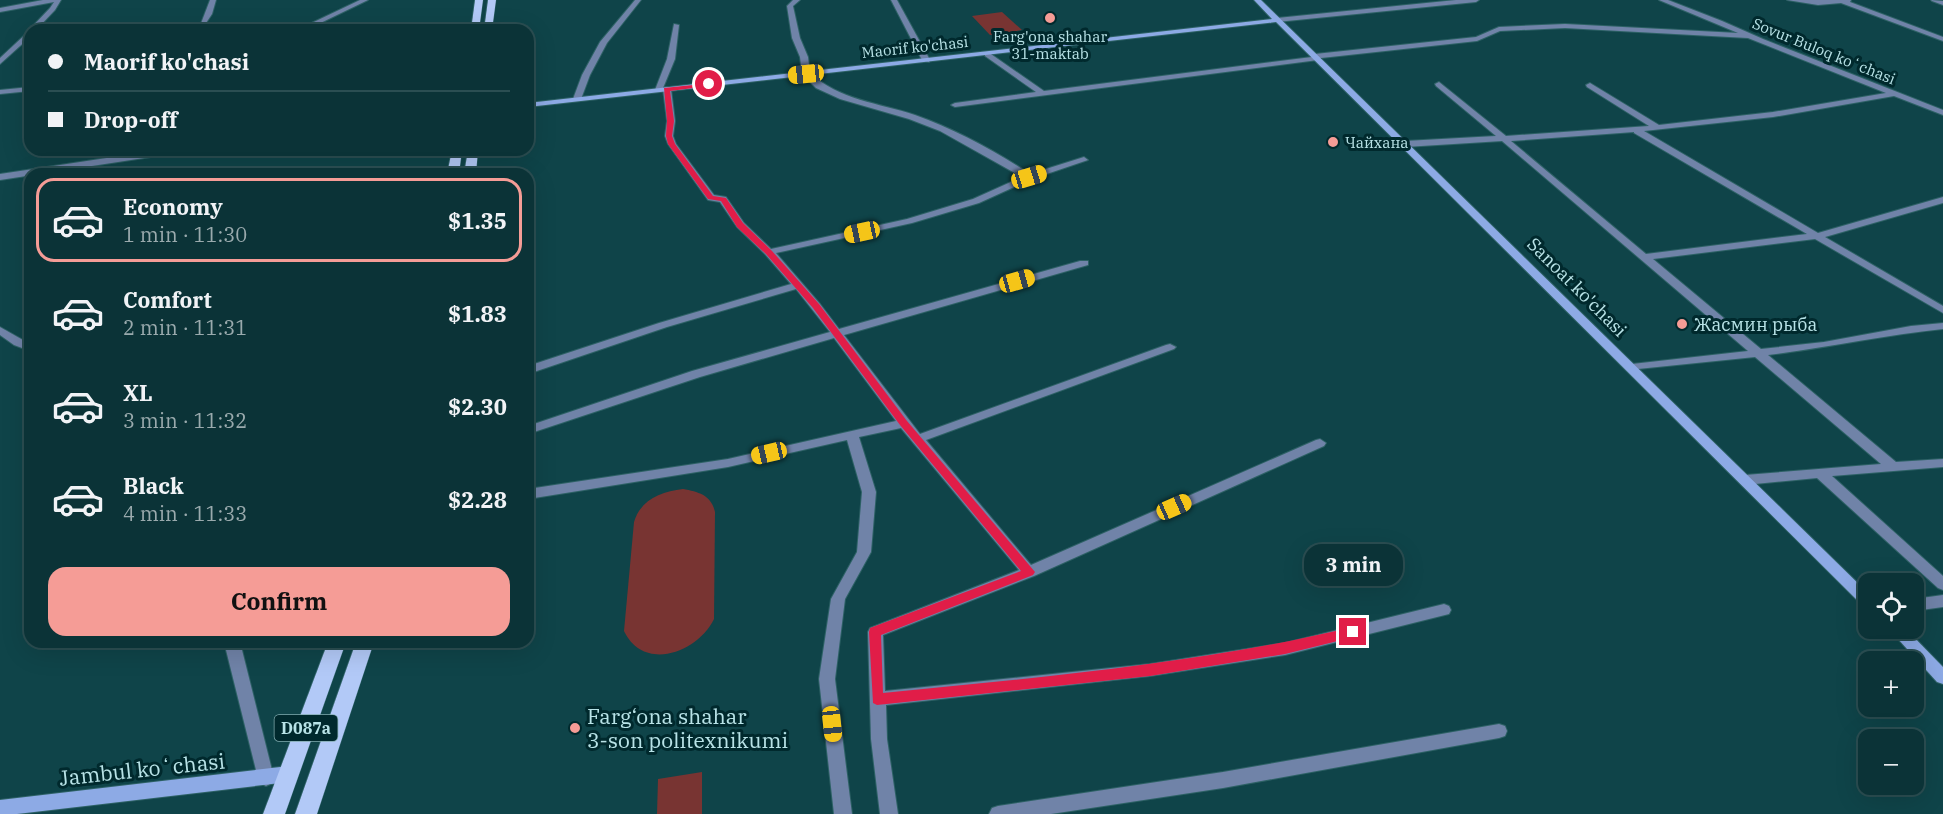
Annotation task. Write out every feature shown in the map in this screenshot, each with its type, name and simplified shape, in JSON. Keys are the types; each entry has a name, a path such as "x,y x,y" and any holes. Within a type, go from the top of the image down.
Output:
{"main road":[{"path":"476,24 479,0"},
{"path":"489,24 492,0"},
{"name":"Sanoat ko'chasi","path":"1257,0 1858,592"},
{"name":"Maorif ko'chasi","path":"534,104 1277,20"},
{"path":"1906,639 1943,677"},
{"name":"D087a","path":"274,814 335,648"},
{"name":"D087a","path":"306,814 363,648"},
{"name":"Jambul koʻchasi","path":"0,808 289,774"}],"street":[{"path":"0,10 56,0 53,9 38,24"},
{"path":"203,24 209,14 213,0"},
{"path":"313,24 365,0"},
{"path":"578,99 586,75 604,42 616,24 626,17 638,0"},
{"path":"797,0 790,6 796,38 804,57 806,74 814,83 831,93 912,117 943,129 1029,177"},
{"path":"894,0 926,60"},
{"path":"1428,0 1435,3"},
{"path":"1277,20 1476,0"},
{"path":"1649,0 1663,0"},
{"name":"Sovur Buloq koʻchasi","path":"1663,0 1943,113"},
{"path":"1790,0 1818,3 1855,0"},
{"path":"1934,0 1943,3"},
{"path":"1843,2 1943,39"},
{"path":"676,25 671,59 663,89 671,121 669,136 672,144 711,198 723,199 740,225 769,252 798,285 837,332 904,423 1029,572"},
{"path":"955,105 1317,57 1477,39 1499,29 1565,26 1750,36"},
{"path":"0,62 24,38"},
{"path":"988,54 1041,92"},
{"path":"1439,84 1891,465"},
{"path":"1590,85 1659,128"},
{"path":"0,92 24,90"},
{"path":"1405,144 1659,128 1821,109 1894,94"},
{"path":"1637,130 1943,310"},
{"path":"59,168 138,156"},
{"path":"769,252 909,221 976,201 1029,177 1084,160"},
{"path":"0,177 24,173"},
{"path":"1643,257 1817,236 1943,200"},
{"path":"534,428 696,374 1084,262"},
{"path":"534,368 644,331 798,285"},
{"path":"1632,368 1824,345 1911,329 1943,326"},
{"path":"0,330 24,346"},
{"path":"917,439 1170,347"},
{"path":"534,493 728,463 904,423"},
{"path":"843,814 827,679 838,599 864,552 869,492 852,435"},
{"path":"889,814 879,739 875,632 1029,572 1320,442"},
{"path":"1745,480 1891,465 1943,463"},
{"path":"1820,472 1943,584"},
{"path":"1924,604 1943,601"},
{"path":"877,699 1150,670 1285,649 1444,610"},
{"path":"234,648 266,778"},
{"path":"998,814 1222,780 1499,731"}],"shaded area":[{"path":"1002,12 1022,30 990,35 972,16"},
{"path":"683,489 703,495 711,502 715,512 714,619 696,641 670,653 657,654 644,651 633,644 624,631 634,522 637,514 647,502 667,492"},
{"path":"702,772 702,814 657,814 658,779"}],"place":[{"name":"Farg'ona shahar 31-maktab","path":"1050,18"},
{"name":"Чайхана","path":"1333,142"},
{"name":"Жасмин рыба","path":"1682,324"},
{"name":"Farg‘ona shahar 3-son politexnikumi","path":"575,728"}],"route":[{"path":"709,84 667,89 671,121 669,136 672,144 711,198 723,199 740,225 769,252 816,306 904,423 1029,572 875,632 877,699 1150,670 1285,649 1353,632"}]}
